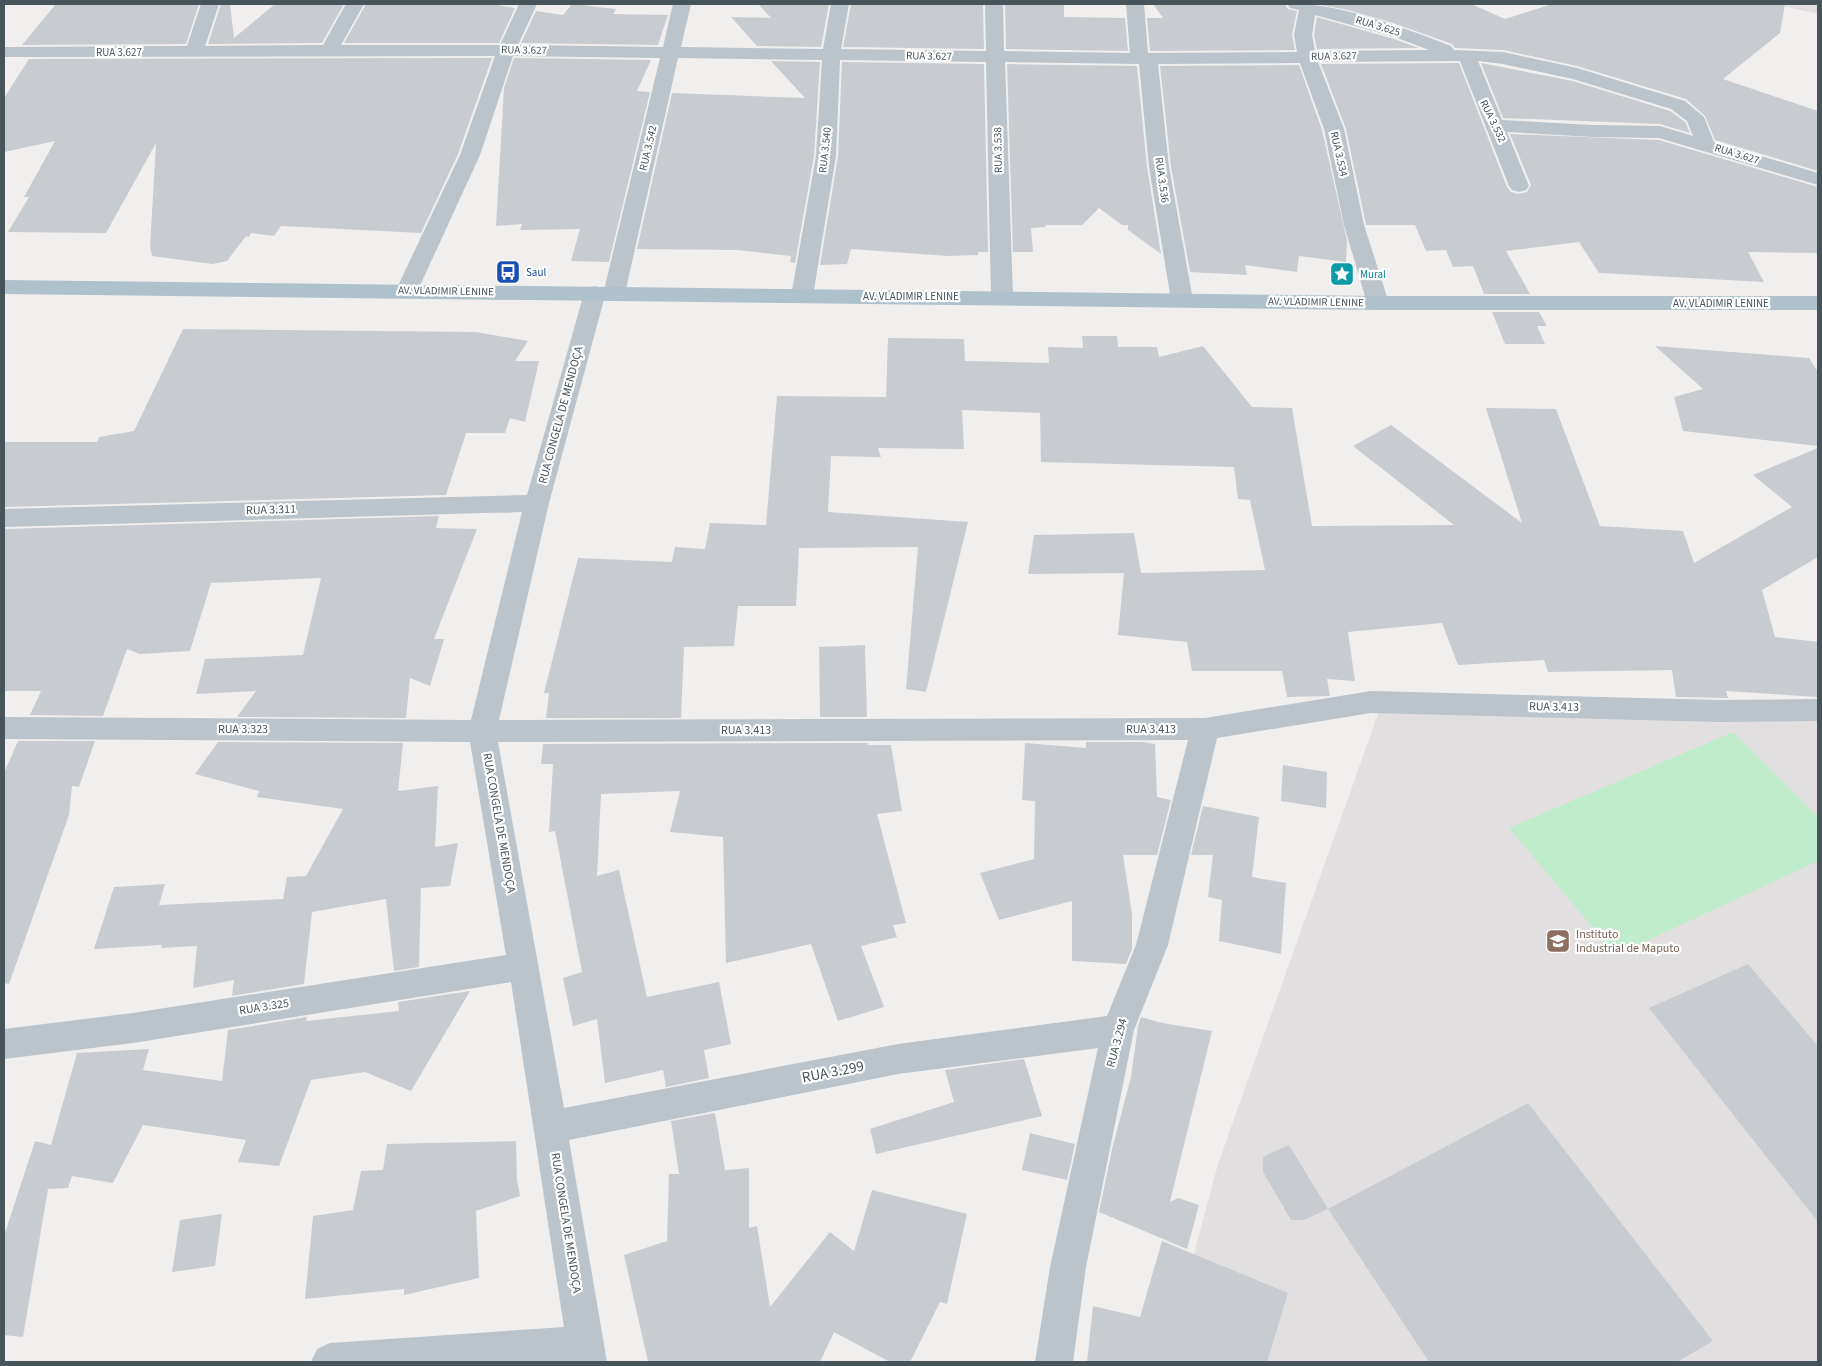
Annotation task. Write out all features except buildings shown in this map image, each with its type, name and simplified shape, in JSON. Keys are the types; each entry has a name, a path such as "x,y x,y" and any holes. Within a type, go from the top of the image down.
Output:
{"main road":[{"name":"AV. VLADIMIR LENINE","path":"4,287 408,290 1378,303 1818,303"}],"street":[{"path":"194,52 210,4"},
{"path":"328,52 356,4"},
{"path":"408,290 470,155 506,50 528,4"},
{"name":"RUA 3.542","path":"604,293 682,4"},
{"name":"RUA 3.540","path":"802,296 826,156 831,55 840,4"},
{"name":"RUA 3.538","path":"994,4 1002,297"},
{"name":"RUA 3.536","path":"1135,4 1159,167 1182,300"},
{"name":"RUA 3.625","path":"1302,5 1401,33 1462,55"},
{"name":"RUA 3.534","path":"1302,5 1303,35 1307,56 1321,88 1334,129 1354,225 1378,303"},
{"name":"RUA 3.627","path":"4,52 506,50 1143,58 1462,55 1503,58 1558,70 1659,98 1690,112 1700,123 1705,144 1818,179"},
{"name":"RUA 3.532","path":"1462,55 1503,141 1519,186"},
{"path":"1495,124 1592,131 1649,130 1705,144"},
{"name":"RUA CONGELA DE MENDOÇA","path":"587,1353 524,966 482,731 537,502 604,293"},
{"name":"RUA 3.311","path":"4,518 537,502"},
{"name":"RUA 3.413","path":"482,731 1205,729 1371,702 1719,711 1818,710"},
{"name":"RUA 3.323","path":"4,728 482,731"},
{"name":"RUA 3.294","path":"1054,1362 1068,1266 1118,1030 1152,945 1205,729"},
{"name":"RUA 3.325","path":"4,1044 134,1028 524,966"},
{"name":"RUA 3.299","path":"550,1126 898,1059 1118,1030"},
{"path":"330,1362 587,1353"}],"shaded area":[{"path":"1774,4 1818,4 1818,14"},
{"name":"Instituto Industrial de Maputo","path":"1379,711 1584,718 1818,716 1818,1362 1157,1362 1194,1254 1218,1164"}],"green space":[{"path":"1733,732 1818,817 1818,861 1616,955 1509,828"}],"place":[{"name":"Saul","path":"508,272"},
{"name":"Mural","path":"1342,274"},
{"name":"Instituto Industrial de Maputo","path":"1558,941"}]}
